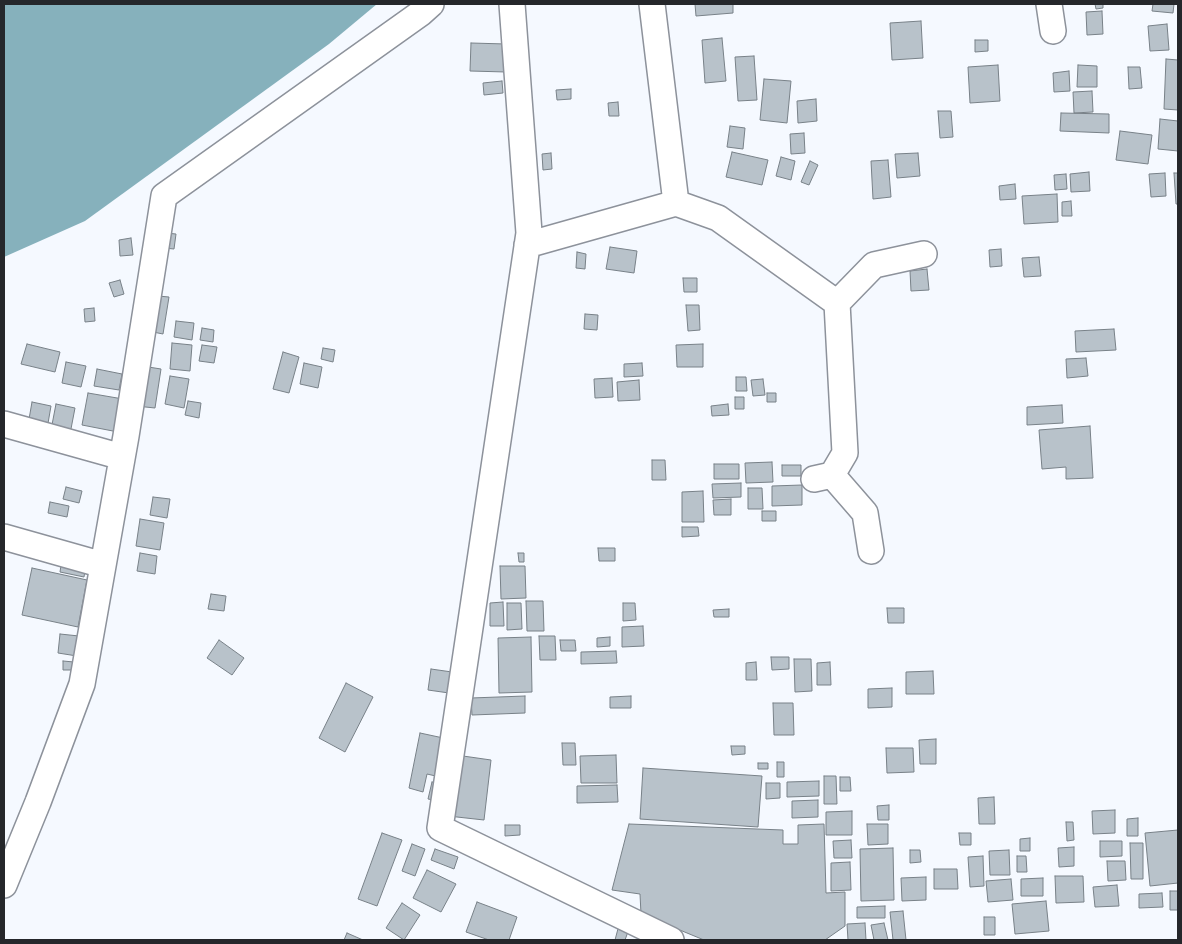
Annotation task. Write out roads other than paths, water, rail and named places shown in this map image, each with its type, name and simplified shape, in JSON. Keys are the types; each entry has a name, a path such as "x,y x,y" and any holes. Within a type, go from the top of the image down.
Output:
{"street":[{"path":"4,885 38,802 82,684 122,457 164,196 431,4"},
{"path":"512,4 529,233 528,245 440,828 671,940"},
{"path":"652,4 676,203"},
{"path":"1049,4 1053,31"},
{"path":"528,245 676,203 718,218 837,304"},
{"path":"871,551 864,513 823,477 845,453 837,304 874,264 924,254"},
{"path":"4,424 122,457"},
{"path":"4,537 103,565"}],"water":[{"path":"4,4 377,4 329,44 85,221 4,257"}]}
